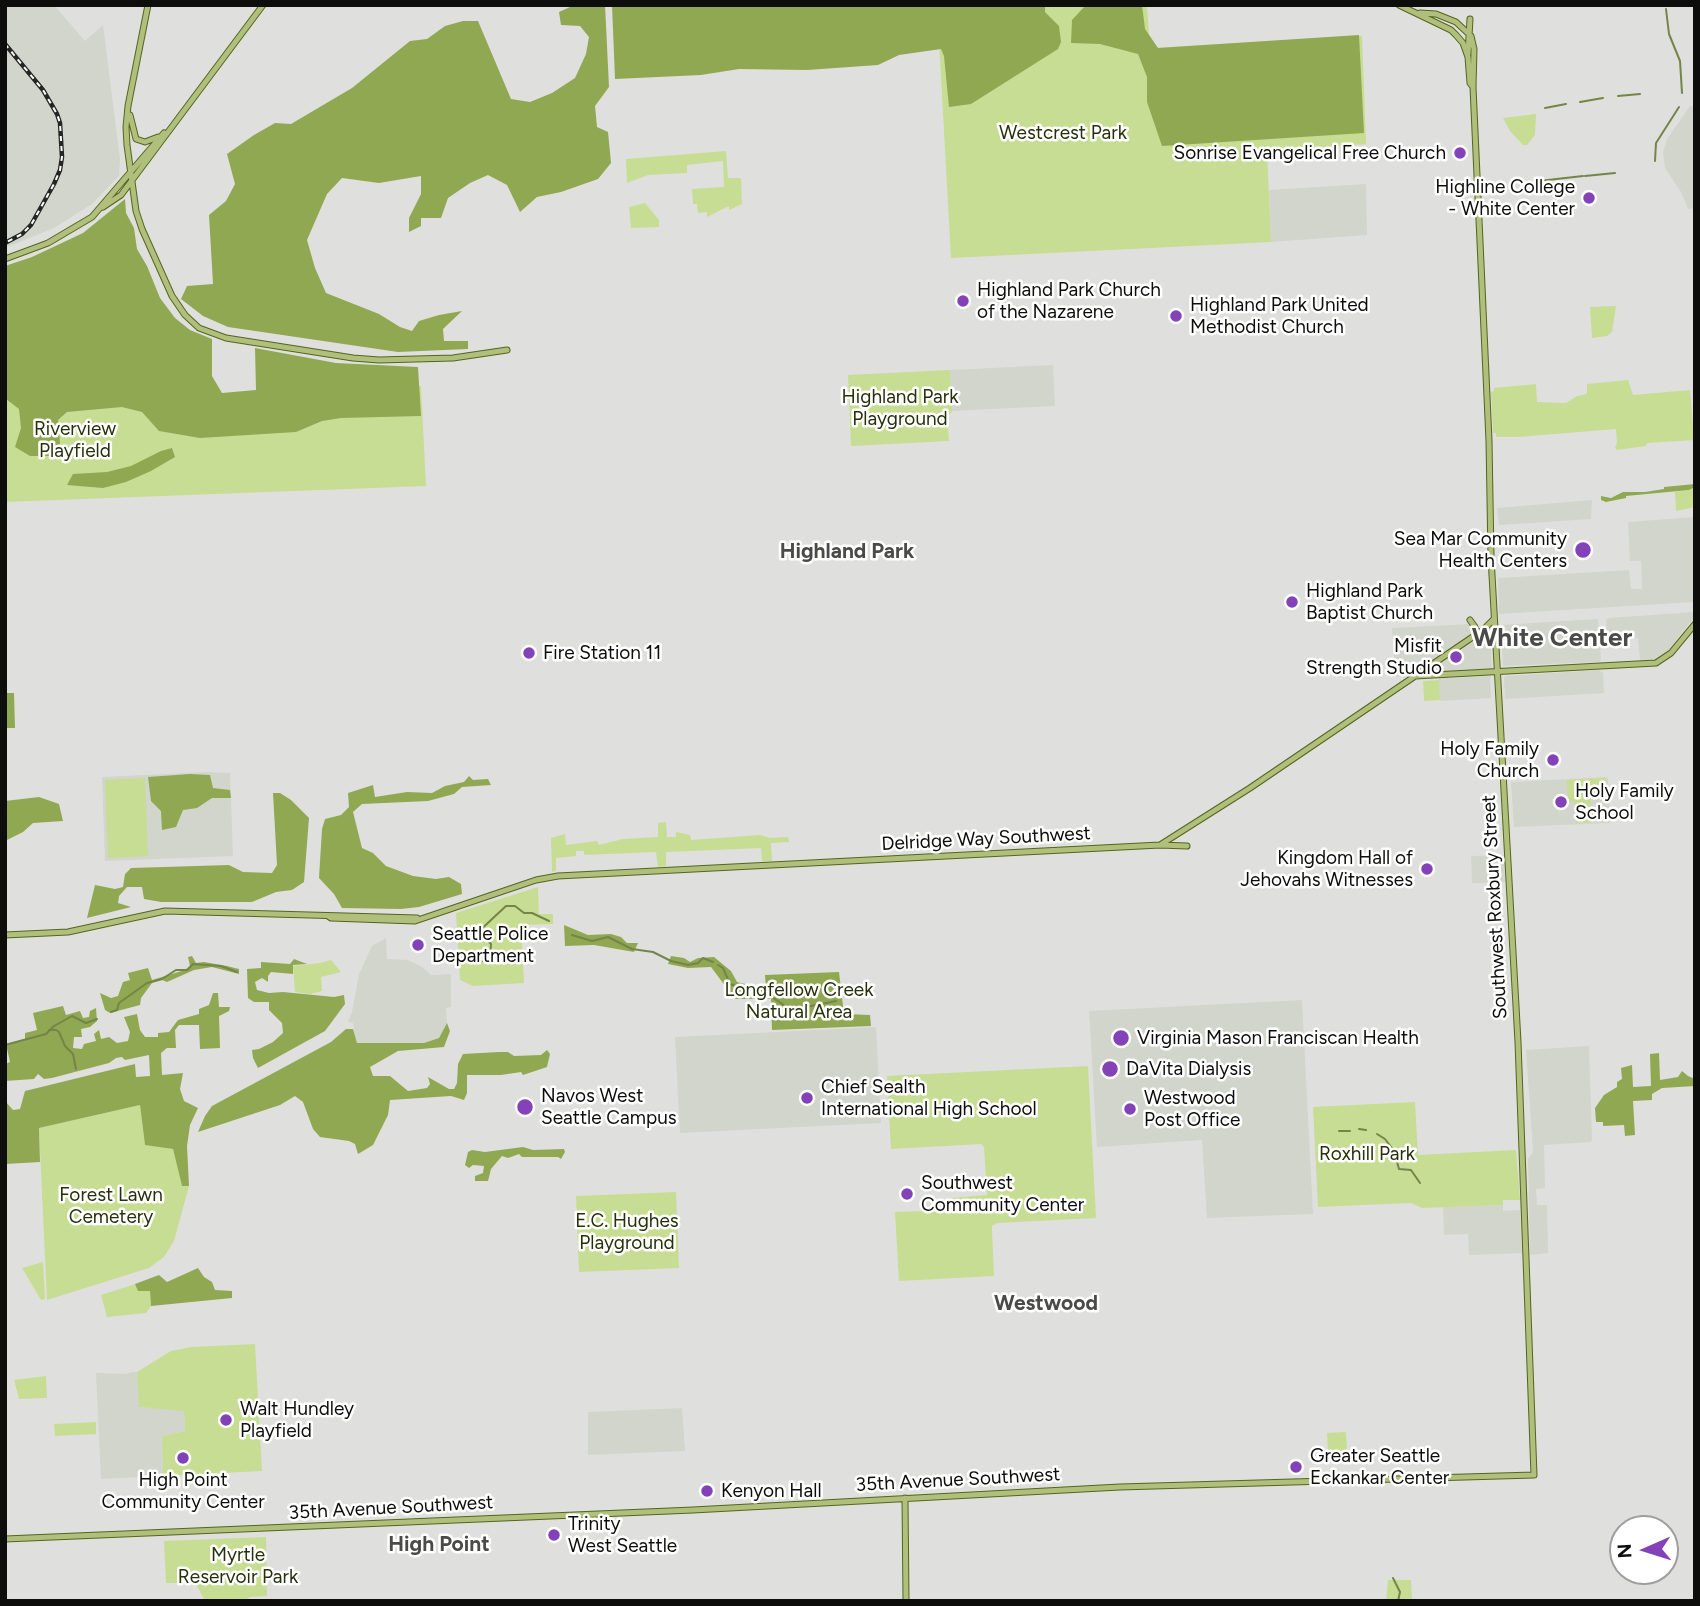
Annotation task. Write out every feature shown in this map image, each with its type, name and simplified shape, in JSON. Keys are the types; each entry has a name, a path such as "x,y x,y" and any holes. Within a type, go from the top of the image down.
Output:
{"main road":[{"path":"148,5 128,106 126,134 135,203 146,241 176,302 195,324 217,335 368,360 453,358 507,350"},
{"path":"5,258 31,250 65,234 121,195 263,5"},
{"path":"1399,5 1420,13 1436,14 1470,27 1468,57"},
{"name":"Southwest Roxbury Street","path":"1420,13 1451,30 1460,40 1468,57 1470,83 1473,87"},
{"name":"Southwest Roxbury Street","path":"1470,27 1475,60 1473,87 1494,620 1518,1042 1534,1475"},
{"path":"128,106 132,132 139,141 152,141 171,126"},
{"path":"103,207 171,126"},
{"path":"121,195 127,195 135,203"},
{"name":"Delridge Way Southwest","path":"5,935 68,932 165,911 415,920 480,901 536,880 558,876 1160,845 1250,788 1494,620"},
{"path":"1470,621 1475,627 1475,634"},
{"path":"1413,676 1656,663 1663,660 1695,624"},
{"path":"1483,630 1495,634"},
{"path":"1433,662 1432,669 1437,675"},
{"path":"1160,845 1187,846"},
{"name":"Delridge Way Southwest","path":"328,916 417,918"},
{"path":"391,921 399,917"},
{"name":"35th Avenue Southwest","path":"5,1539 1200,1484 1534,1475"},
{"path":"905,1498 906,1601"}],"shaded area":[{"path":"5,5 54,5 85,41 103,25 120,159 119,176 92,204 54,228 5,248"},
{"path":"1690,106 1695,107 1695,208 1688,209 1681,192 1665,168 1663,152 1667,139"},
{"path":"1366,184 1367,235 1271,242 1269,190"},
{"path":"1053,365 1055,406 952,411 950,370"},
{"path":"1592,500 1591,519 1499,525 1497,508"},
{"path":"1695,517 1695,602 1499,614 1498,578 1629,570 1631,589 1642,589 1641,561 1630,561 1628,522"},
{"path":"1694,612 1695,616 1666,653 1656,659 1640,660 1638,638 1607,640 1606,620 1609,618"},
{"path":"1598,619 1599,662 1503,666 1501,625"},
{"path":"1470,624 1490,634 1492,669 1449,672 1449,678 1490,676 1491,698 1440,701 1438,673 1396,677 1392,628"},
{"path":"1599,670 1603,673 1604,693 1505,699 1506,676"},
{"path":"230,773 233,856 105,861 102,777"},
{"name":"Holy Family School","path":"1608,777 1610,823 1514,827 1511,782"},
{"path":"1504,855 1505,882 1472,883 1471,856"},
{"path":"386,938 387,959 408,960 431,975 451,974 451,1007 446,1008 447,1023 439,1038 424,1043 356,1043 353,1023 348,1022 359,974 372,946"},
{"path":"1302,1000 1313,1214 1207,1218 1202,1140 1097,1147 1089,1011"},
{"path":"876,1027 881,1123 680,1133 675,1037"},
{"path":"1589,1046 1592,1139 1591,1142 1544,1145 1545,1188 1536,1189 1537,1205 1547,1205 1548,1253 1530,1255 1528,1159 1533,1152 1526,1050"},
{"path":"1503,1205 1503,1211 1520,1210 1522,1253 1469,1255 1468,1234 1444,1235 1443,1207"},
{"path":"137,1372 140,1407 184,1410 185,1431 162,1436 163,1476 101,1479 96,1373"},
{"path":"682,1408 685,1451 588,1455 588,1412"}],"green space":[{"path":"605,5 609,87 595,106 597,127 608,132 611,163 598,179 537,197 520,212 507,185 488,175 448,198 441,218 421,218 421,226 409,232 409,218 421,194 421,176 379,183 342,178 327,194 307,240 326,293 379,314 412,331 419,321 462,311 443,329 444,341 468,341 468,349 398,352 228,327 203,316 181,299 187,286 213,284 209,215 226,201 235,184 227,154 254,135 275,123 291,124 352,88 410,41 427,39 445,26 463,21 478,21 511,99 530,102 552,93 575,78 586,54 589,37 580,26 561,25 559,12 570,7"},
{"path":"612,5 1045,5 1045,12 1059,26 1061,42 1058,49 971,104 949,107 941,49 899,55 878,65 807,70 739,69 701,75 615,79"},
{"name":"Westcrest Park","path":"937,5 1147,5 1150,48 1362,36 1366,144 1267,151 1271,242 951,258"},
{"path":"1086,5 1142,5 1145,29 1158,48 1359,35 1364,133 1162,146 1147,102 1147,77 1138,54 1100,44 1071,43 1072,20"},
{"path":"1536,114 1535,135 1527,145 1523,145 1510,131 1503,118"},
{"path":"726,151 728,178 741,178 742,204 729,210 729,206 707,217 707,212 698,213 697,204 693,204 692,189 724,187 723,161 687,165 687,173 648,175 627,183 626,159"},
{"path":"125,199 126,213 134,228 137,249 160,298 175,318 190,330 212,339 212,376 222,393 256,390 255,348 336,363 418,367 421,416 341,418 322,421 296,432 200,438 159,431 142,412 122,407 67,412 58,420 60,443 54,456 30,456 15,447 21,428 19,409 6,399 5,266 32,257 83,233"},
{"path":"645,203 659,220 659,227 631,228 629,207"},
{"path":"1616,306 1612,332 1607,336 1592,338 1590,307"},
{"name":"Highland Park Playground","path":"950,370 952,411 947,417 949,441 851,446 848,375"},
{"path":"1628,380 1633,395 1690,390 1694,440 1647,443 1646,446 1617,450 1616,429 1518,437 1496,437 1496,433 1493,433 1491,392 1494,388 1536,384 1537,402 1566,403 1577,396 1587,394 1587,384"},
{"name":"Riverview Playfield","path":"5,384 180,399 421,386 426,486 5,502"},
{"path":"172,448 175,457 126,482 103,488 67,485 73,474 107,472 131,466"},
{"path":"1695,484 1695,487 1689,490 1626,496 1606,502 1601,500 1601,496 1611,498 1623,492 1645,492"},
{"path":"1695,487 1695,507 1676,511 1675,492"},
{"path":"1439,680 1440,700 1424,701 1423,681"},
{"path":"5,693 14,693 15,728 5,728"},
{"path":"210,775 213,788 230,790 231,798 212,798 197,808 183,810 176,827 162,830 161,811 151,801 148,777"},
{"path":"469,776 473,780 488,779 491,785 462,787 454,794 428,801 362,804 353,812 362,848 373,853 386,866 413,876 436,879 449,877 461,884 462,894 419,907 342,908 334,894 319,878 325,819 341,815 349,807 348,793 373,785 375,797 407,792 432,793 445,786 464,782"},
{"path":"145,778 148,856 108,858 105,780"},
{"path":"1606,778 1606,795 1590,797 1591,811 1605,810 1606,821 1576,823 1575,802 1568,802 1567,780"},
{"path":"273,793 280,793 291,800 309,818 304,882 292,890 276,892 252,902 161,902 144,899 142,887 127,887 119,896 118,903 131,907 87,918 95,885 115,889 123,887 125,874 131,868 229,865 243,872 272,873 277,865"},
{"path":"39,797 59,804 63,821 33,823 23,832 5,841 5,801"},
{"path":"666,822 667,837 676,837 676,832 690,835 691,840 760,835 770,838 788,837 789,842 771,843 772,861 762,861 761,848 666,852 666,866 658,867 656,852 584,855 584,851 576,851 576,856 556,858 556,871 552,872 551,838 565,834 566,845 597,841 599,845 623,839 658,837 658,823"},
{"path":"538,887 539,914 553,914 553,924 521,925 524,983 473,986 460,980 456,913"},
{"path":"564,925 588,935 611,934 621,937 627,943 638,943 634,952 594,945 565,946"},
{"path":"192,956 196,963 239,969 239,974 212,967 194,970 167,982 162,980 152,983 141,998 140,1005 110,1013 105,1010 100,993 111,998 118,996 123,982 130,980 128,973 148,968 152,980 185,970 190,966 188,957"},
{"name":"Longfellow Creek Natural Area","path":"671,956 690,962 698,958 714,957 731,971 737,982 766,989 765,975 839,972 844,1014 870,1015 871,1026 772,1030 771,999 735,999 711,967 688,968 668,964"},
{"path":"294,959 307,964 293,965 293,974 271,972 268,982 262,978 255,982 257,990 334,997 344,995 345,1004 325,1031 258,1068 252,1050 273,1042 283,1033 282,1023 269,1010 269,1002 254,1002 248,998 247,969 261,968 261,962 290,964"},
{"path":"331,960 341,972 321,977 322,991 310,994 295,992 293,966"},
{"path":"213,993 218,993 219,1007 230,1007 229,1011 219,1016 220,1048 200,1049 199,1025 179,1025 175,1030 176,1048 167,1048 161,1053 162,1075 183,1073 180,1089 184,1101 198,1108 190,1125 187,1146 189,1186 182,1186 173,1149 145,1145 140,1105 39,1128 40,1162 5,1164 5,1101 13,1110 20,1109 25,1091 135,1064 136,1077 150,1076 149,1055 125,1060 122,1057 116,1058 109,1063 52,1078 44,1079 38,1074 34,1079 5,1081 5,1064 10,1062 6,1044 25,1039 25,1033 37,1030 33,1013 63,1006 66,1015 80,1011 83,1018 89,1017 90,1011 96,1008 97,1021 90,1027 81,1029 82,1037 74,1037 73,1048 82,1049 84,1044 96,1041 94,1034 99,1030 101,1039 109,1037 117,1043 128,1041 130,1032 124,1017 137,1014 140,1030 145,1037 158,1037 158,1033 169,1032 178,1020 199,1014 199,1009 209,1005"},
{"path":"447,1023 450,1031 444,1047 398,1051 370,1067 373,1076 390,1076 408,1091 427,1088 430,1084 428,1077 454,1089 458,1064 463,1054 499,1052 508,1052 514,1056 541,1055 547,1050 550,1054 547,1067 523,1075 521,1072 467,1075 467,1093 464,1100 451,1096 390,1100 388,1115 373,1145 358,1154 355,1144 349,1141 320,1137 313,1129 303,1102 295,1096 280,1105 198,1132 212,1106 331,1042 346,1029 353,1029 357,1043 424,1043 439,1038"},
{"path":"1659,1053 1660,1080 1678,1077 1682,1071 1695,1079 1695,1086 1662,1088 1652,1094 1652,1100 1633,1101 1635,1135 1625,1136 1624,1125 1603,1126 1603,1122 1596,1122 1595,1108 1604,1095 1617,1087 1617,1082 1622,1079 1621,1068 1632,1065 1633,1087 1651,1086 1650,1054"},
{"path":"1088,1066 1096,1218 997,1223 992,1226 994,1276 899,1281 895,1212 951,1210 951,1198 987,1195 984,1147 981,1144 891,1149 887,1076"},
{"name":"Roxhill Park","path":"1415,1102 1418,1155 1516,1150 1520,1200 1503,1200 1503,1205 1422,1208 1411,1203 1318,1207 1313,1107"},
{"name":"Forest Lawn Cemetery","path":"140,1105 145,1144 173,1149 182,1186 189,1186 174,1241 164,1257 149,1268 47,1300 39,1128"},
{"path":"523,1147 533,1150 564,1149 565,1152 561,1159 522,1157 519,1154 508,1158 502,1156 491,1169 488,1181 475,1181 475,1176 483,1173 484,1166 473,1165 469,1168 465,1165 468,1152 472,1150 485,1152"},
{"name":"E.C. Hughes Playground","path":"676,1192 679,1268 579,1272 576,1196"},
{"path":"43,1262 45,1299 41,1300 22,1268"},
{"path":"198,1268 204,1277 212,1282 215,1290 232,1291 232,1298 151,1306 150,1291 138,1291 135,1284 159,1275 167,1282"},
{"path":"135,1284 139,1291 150,1291 151,1306 146,1313 107,1317 101,1295"},
{"path":"255,1344 262,1471 163,1476 162,1436 185,1431 184,1411 139,1407 137,1372 171,1351 191,1347"},
{"path":"46,1376 47,1398 19,1399 14,1380"},
{"path":"96,1422 96,1434 55,1436 54,1424"},
{"path":"1346,1432 1347,1452 1328,1453 1327,1433"},
{"name":"Myrtle Reservoir Park","path":"266,1537 267,1596 250,1597 245,1601 205,1601 197,1586 188,1583 188,1580 166,1583 164,1541"},
{"path":"1388,1580 1411,1580 1412,1601 1386,1601"}],"waterway":[{"path":"1666,9 1669,34 1680,61 1682,93"},
{"path":"1618,96 1640,94"},
{"path":"1580,102 1603,98"},
{"path":"1545,108 1566,104"},
{"path":"1655,161 1656,143 1679,107"},
{"path":"1585,176 1615,173"},
{"path":"1539,181 1583,176"},
{"path":"475,935 506,906 515,906 524,913 532,913 549,921"},
{"path":"572,935 592,941 608,937 632,949 653,952 671,961 688,965 698,963 703,958 713,962"},
{"path":"467,954 469,951 472,960 481,962 490,957 491,944 476,939"},
{"path":"111,1012 117,1010 119,1003 147,983 162,979 176,970 187,970 193,964 221,966 237,972"},
{"path":"718,965 723,968 730,984 747,990 762,990 785,1006 806,1007 836,1001"},
{"path":"5,1045 46,1034 72,1016 86,1023 97,1019"},
{"path":"49,1030 59,1032 65,1046 73,1054 76,1069"},
{"path":"1359,1129 1366,1130"},
{"path":"1339,1131 1350,1131"},
{"path":"1377,1134 1385,1139 1394,1151 1399,1169 1411,1170 1420,1183"},
{"path":"1393,1578 1400,1592 1398,1601"}],"railway":[{"path":"5,44 43,90 57,114 62,157 54,184 31,225 22,234 5,243"}],"place":[{"name":"Sonrise Evangelical Free Church","path":"1460,153"},
{"name":"Highline College - White Center","path":"1589,198"},
{"name":"Highland Park Church of the Nazarene","path":"963,301"},
{"name":"Highland Park United Methodist Church","path":"1176,316"},
{"name":"Sea Mar Community Health Centers","path":"1583,550"},
{"name":"Highland Park Baptist Church","path":"1292,602"},
{"name":"Fire Station 11","path":"529,653"},
{"name":"Misfit Strength Studio","path":"1456,657"},
{"name":"Holy Family Church","path":"1553,760"},
{"name":"Holy Family School","path":"1561,802"},
{"name":"Kingdom Hall of Jehovahs Witnesses","path":"1427,869"},
{"name":"Seattle Police Department","path":"418,945"},
{"name":"Virginia Mason Franciscan Health","path":"1121,1038"},
{"name":"DaVita Dialysis","path":"1110,1069"},
{"name":"Chief Sealth International High School","path":"807,1098"},
{"name":"Navos West Seattle Campus","path":"525,1107"},
{"name":"Westwood Post Office","path":"1130,1109"},
{"name":"Southwest Community Center","path":"907,1194"},
{"name":"Walt Hundley Playfield","path":"226,1420"},
{"name":"High Point Community Center","path":"183,1458"},
{"name":"Greater Seattle Eckankar Center","path":"1296,1467"},
{"name":"Kenyon Hall","path":"707,1491"},
{"name":"Trinity West Seattle","path":"554,1535"}],"district":[{"name":"Highland Park","path":"847,552"},
{"name":"White Center","path":"1552,638"},
{"name":"Westwood","path":"1046,1304"},
{"name":"High Point","path":"439,1545"}]}
